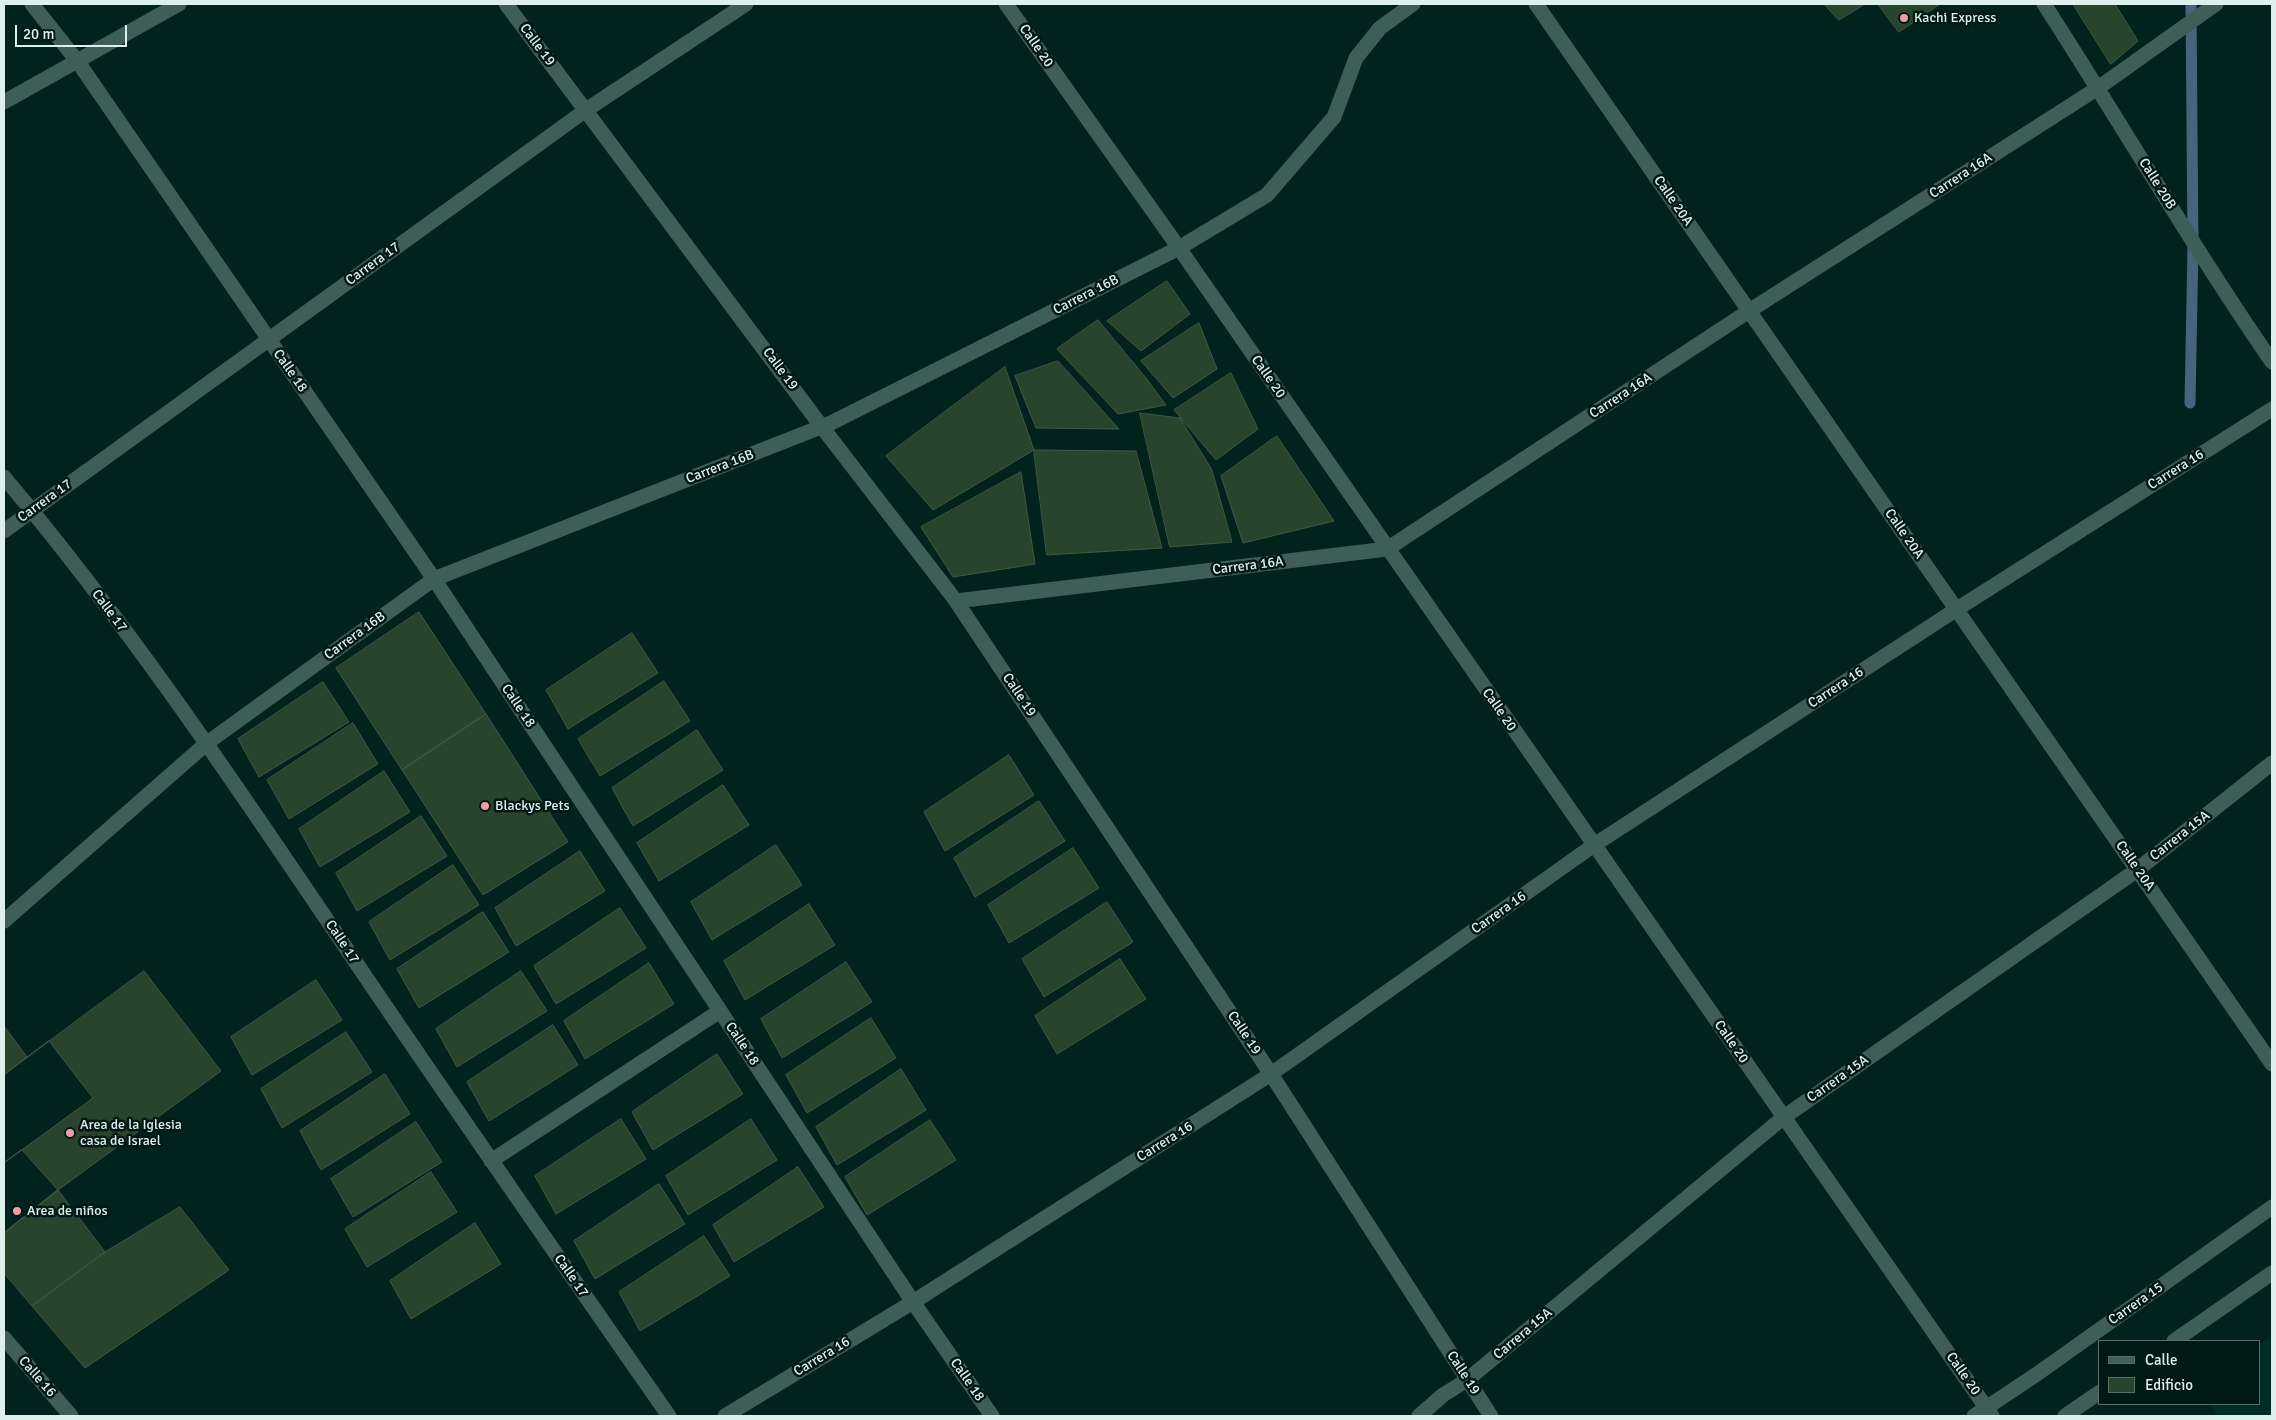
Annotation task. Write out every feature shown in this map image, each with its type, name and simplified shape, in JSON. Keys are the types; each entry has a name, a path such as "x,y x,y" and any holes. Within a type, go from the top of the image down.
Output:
{"street":[{"name":"Calle 18","path":"32,4 78,62 434,579 913,1302 992,1416"},
{"path":"4,102 179,4"},
{"name":"Calle 19","path":"506,4 822,427 956,601 1271,1074 1491,1416"},
{"name":"Carrera 17","path":"4,530 586,110 746,4"},
{"name":"Calle 20","path":"1006,4 1179,248 1784,1117 1984,1413"},
{"name":"Carrera 16B","path":"4,921 207,743 434,579 822,427 1179,248 1267,195 1334,116 1356,58 1380,28 1414,4"},
{"name":"Calle 20A","path":"1536,4 2272,1064"},
{"name":"Calle 20B","path":"2044,4 2098,88 2218,284 2272,362"},
{"name":"Carrera 16A","path":"956,601 1387,549 1749,311 2098,88 2215,5"},
{"name":"Carrera 16","path":"725,1416 913,1302 1271,1074 1594,845 1957,609 2272,409"},
{"name":"Calle 17","path":"4,477 32,511 207,743 491,1162 669,1416"},
{"name":"Carrera 15A","path":"1419,1416 1443,1395 1467,1380 1784,1117 2138,870 2272,763"},
{"path":"491,1162 720,1011"},
{"name":"Carrera 15","path":"1984,1413 2272,1207"},
{"path":"2175,1340 2272,1274"},
{"name":"Calle 16","path":"4,1338 71,1416"},
{"path":"2065,1416 2098,1393"}],"shaded area":[{"path":"2272,1336 2272,1416 2218,1416 2212,1405 2261,1405 2261,1342"}],"building":[{"path":"1824,4 1865,4 1839,20"},
{"name":"Kachi Express","path":"1878,4 1940,4 1899,32"},
{"path":"2073,4 2115,4 2138,41 2111,64"},
{"path":"1167,281 1190,314 1141,351 1107,321"},
{"path":"1098,320 1166,405 1118,414 1057,349"},
{"path":"1199,323 1217,369 1173,398 1141,361"},
{"path":"1058,361 1119,429 1036,428 1015,376"},
{"path":"1005,367 1034,450 933,510 886,456"},
{"path":"1231,373 1258,429 1216,460 1174,410"},
{"path":"1140,413 1180,418 1212,470 1232,542 1170,547"},
{"path":"1277,436 1334,521 1243,543 1221,476"},
{"path":"1034,450 1136,451 1162,548 1047,555"},
{"path":"1021,472 1035,564 953,577 921,527"},
{"path":"419,612 486,714 402,770 336,668"},
{"path":"632,633 658,673 568,729 546,690"},
{"path":"664,681 690,721 600,776 578,739"},
{"path":"323,682 349,722 259,777 238,739"},
{"name":"Blackys Pets","path":"486,714 568,842 483,895 402,770"},
{"path":"353,723 378,764 289,819 267,780"},
{"path":"697,730 723,770 633,826 612,788"},
{"path":"1009,755 1034,795 945,851 924,812"},
{"path":"384,771 410,812 320,867 299,829"},
{"path":"723,785 749,825 659,881 637,843"},
{"path":"1039,801 1065,841 975,897 954,858"},
{"path":"421,816 447,856 357,911 336,873"},
{"path":"776,845 802,885 712,940 691,902"},
{"path":"1073,848 1099,888 1009,943 988,905"},
{"path":"580,851 605,891 516,946 495,908"},
{"path":"453,865 479,905 390,960 369,922"},
{"path":"1107,902 1133,942 1044,997 1022,959"},
{"path":"809,904 835,945 745,1000 724,961"},
{"path":"620,908 646,948 556,1004 534,966"},
{"path":"483,912 509,952 419,1008 397,969"},
{"path":"1120,959 1146,999 1057,1054 1035,1016"},
{"path":"846,962 872,1002 782,1058 761,1019"},
{"path":"649,963 674,1004 585,1059 564,1021"},
{"name":"Area de la Iglesia casa de Israel","path":"144,971 221,1071 58,1190 4,1233 4,1075"},
{"path":"521,971 547,1011 457,1067 436,1029"},
{"path":"316,980 342,1020 252,1075 231,1037"},
{"path":"871,1018 896,1058 807,1113 786,1075"},
{"path":"553,1025 578,1065 489,1121 467,1082"},
{"path":"4,1026 27,1057 4,1075"},
{"path":"346,1032 372,1072 282,1128 261,1089"},
{"path":"49,1041 93,1098 4,1163 4,1075"},
{"path":"717,1054 743,1094 653,1150 632,1112"},
{"path":"901,1069 926,1110 837,1165 816,1127"},
{"path":"385,1074 410,1114 321,1170 300,1131"},
{"path":"621,1119 646,1159 556,1214 535,1176"},
{"path":"751,1119 777,1160 688,1215 666,1176"},
{"path":"930,1120 956,1160 867,1215 845,1177"},
{"path":"416,1122 442,1162 353,1217 331,1179"},
{"name":"Area de niños","path":"22,1150 58,1190 4,1233 4,1163"},
{"path":"798,1167 824,1207 734,1262 713,1225"},
{"path":"431,1172 457,1212 367,1267 345,1229"},
{"path":"659,1184 685,1224 595,1279 574,1241"},
{"path":"58,1190 105,1252 32,1306 4,1273 4,1233"},
{"path":"180,1207 229,1270 85,1368 32,1306 105,1252"},
{"path":"475,1223 501,1264 411,1319 390,1281"},
{"path":"704,1236 730,1276 640,1331 619,1292"}],"waterway":[{"path":"2190,403 2193,246 2191,4"}],"place":[{"name":"Kachi Express","path":"1904,18"},
{"name":"Blackys Pets","path":"485,806"},
{"name":"Area de la Iglesia casa de Israel","path":"70,1133"},
{"name":"Area de niños","path":"17,1211"}]}
